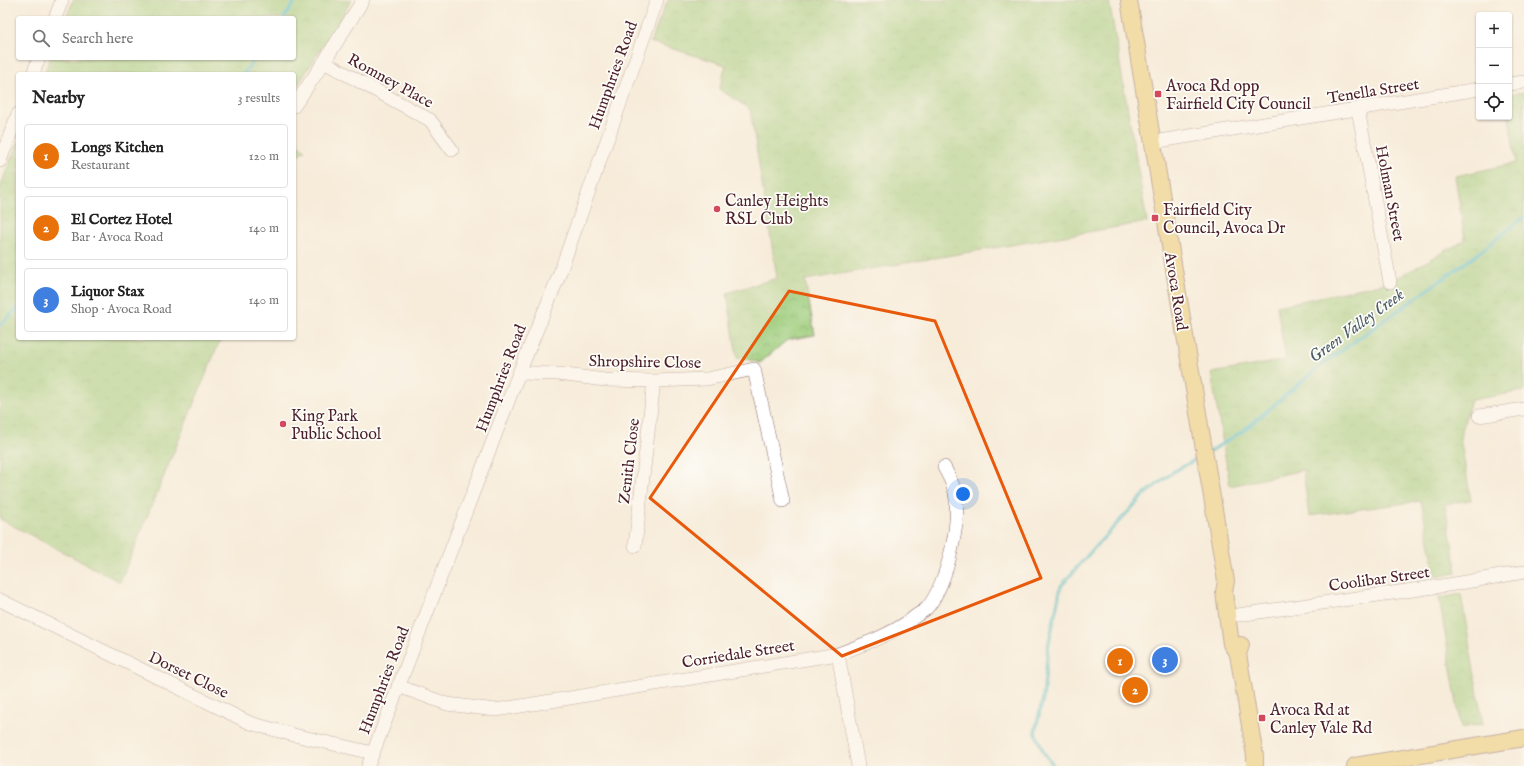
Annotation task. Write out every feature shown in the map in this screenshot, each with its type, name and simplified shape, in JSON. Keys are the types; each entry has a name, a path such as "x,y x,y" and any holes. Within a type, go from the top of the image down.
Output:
{"main road":[{"name":"Avoca Road","path":"1129,0 1226,581 1224,592 1231,644 1238,654"},
{"name":"Avoca Road","path":"1226,581 1234,591 1238,615 1242,640 1238,654 1256,766"},
{"path":"1354,766 1524,738"}],"street":[{"path":"56,16 62,0"},
{"path":"296,103 363,0"},
{"name":"Humphries Road","path":"368,766 519,373 558,278 657,0"},
{"path":"34,72 38,60"},
{"name":"Romney Place","path":"324,62 430,120 452,150"},
{"path":"1512,84 1524,82"},
{"name":"Tenella Street","path":"1153,142 1476,89"},
{"name":"Holman Street","path":"1358,109 1390,282"},
{"path":"0,161 16,119"},
{"name":"Shropshire Close","path":"519,373 558,374 605,380 654,381 707,379 754,369 783,501"},
{"name":"Zenith Close","path":"635,546 654,381"},
{"path":"1479,416 1524,409"},
{"name":"Corriedale Street","path":"398,686 447,704 496,710 838,654 872,642 896,631 926,608 942,581 950,556 956,526 954,487 944,467"},
{"name":"Coolibar Street","path":"1238,615 1448,585 1524,572"},
{"name":"Dorset Close","path":"0,600 250,723 294,735 373,753"},
{"path":"838,654 858,766"}],"highlighted area":[{"path":"789,291 935,321 1041,578 842,656 650,498"}],"green space":[{"path":"73,0 352,0 296,88 296,72 45,72 49,60 296,60 296,16 67,16"},
{"path":"668,0 1109,0 1147,222 805,280 815,335 787,340 760,363 737,358 727,293 777,278 750,109 719,89 726,65 650,42"},
{"path":"1524,92 1524,391 1471,400 1460,437 1471,500 1445,504 1457,573 1436,577 1421,501 1309,516 1303,470 1230,486 1211,373 1286,360 1277,306 1390,282 1465,240 1455,176 1516,163 1509,120 1512,120 1512,94"},
{"path":"296,143 305,150 296,157"},
{"path":"16,146 16,340 220,340 120,582 0,519 0,187"},
{"path":"1461,594 1483,724 1461,728 1439,598"}],"waterway":[{"path":"285,16 296,0"},
{"path":"245,72 254,60"},
{"name":"Green Valley Creek","path":"1209,452 1243,431 1324,363 1475,256 1524,217"},
{"path":"0,325 16,310"},
{"path":"1054,766 1044,753 1035,732 1043,698 1048,647 1061,586 1144,495 1173,472 1202,456"}],"place":[{"name":"Avoca Rd opp Fairfield City Council","path":"1158,94"},
{"name":"Canley Heights RSL Club","path":"717,209"},
{"name":"Fairfield City Council, Avoca Dr","path":"1155,218"},
{"name":"King Park Public School","path":"283,424"},
{"name":"Liquor Stax","path":"1165,660"},
{"name":"Longs Kitchen","path":"1120,661"},
{"name":"El Cortez Hotel","path":"1135,690"},
{"name":"Avoca Rd at Canley Vale Rd","path":"1262,718"}]}
